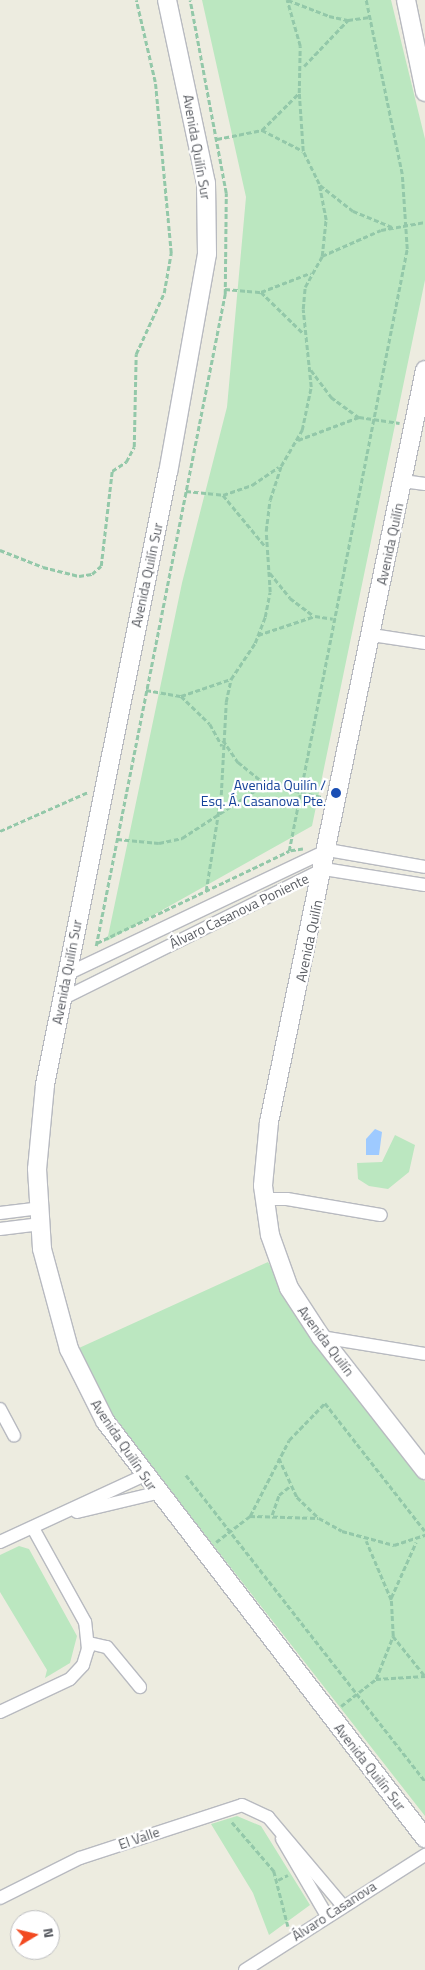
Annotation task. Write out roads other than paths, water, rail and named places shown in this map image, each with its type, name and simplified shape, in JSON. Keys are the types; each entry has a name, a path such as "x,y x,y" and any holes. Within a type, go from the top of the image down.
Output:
{"street":[{"path":"406,0 425,92"},
{"name":"Avenida Quilín Sur","path":"170,4 206,183 205,278 62,999 39,1126 38,1216 49,1282 69,1348 104,1421 202,1553 425,1838"},
{"name":"Avenida Quilín","path":"425,370 422,398 414,425 328,850 269,1122 264,1199 280,1271 321,1337 425,1470"},
{"path":"403,481 425,484"},
{"path":"372,634 425,643"},
{"path":"328,850 425,867"},
{"name":"Álvaro Casanova Poniente","path":"67,974 328,850"},
{"name":"Álvaro Casanova Poniente","path":"62,999 324,869 425,885"},
{"path":"264,1199 287,1199 381,1215"},
{"path":"0,1213 38,1216"},
{"path":"0,1229 38,1216"},
{"path":"321,1337 425,1354"},
{"path":"0,1409 14,1435"},
{"path":"0,1542 70,1513 143,1476"},
{"path":"70,1513 156,1493"},
{"path":"0,1712 76,1674 89,1643 85,1622 33,1528"},
{"path":"89,1643 107,1647 140,1687"},
{"name":"El Valle","path":"0,1898 80,1858 215,1810 250,1806 277,1828 343,1906"},
{"name":"El Valle","path":"277,1828 327,1916"},
{"name":"Álvaro Casanova","path":"245,1970 425,1855"}],"water":[{"path":"375,1129 382,1132 379,1155 366,1155 366,1139"}],"place":[{"name":"Avenida Quilín / Esq. Á. Casanova Pte.","path":"336,793"}]}
